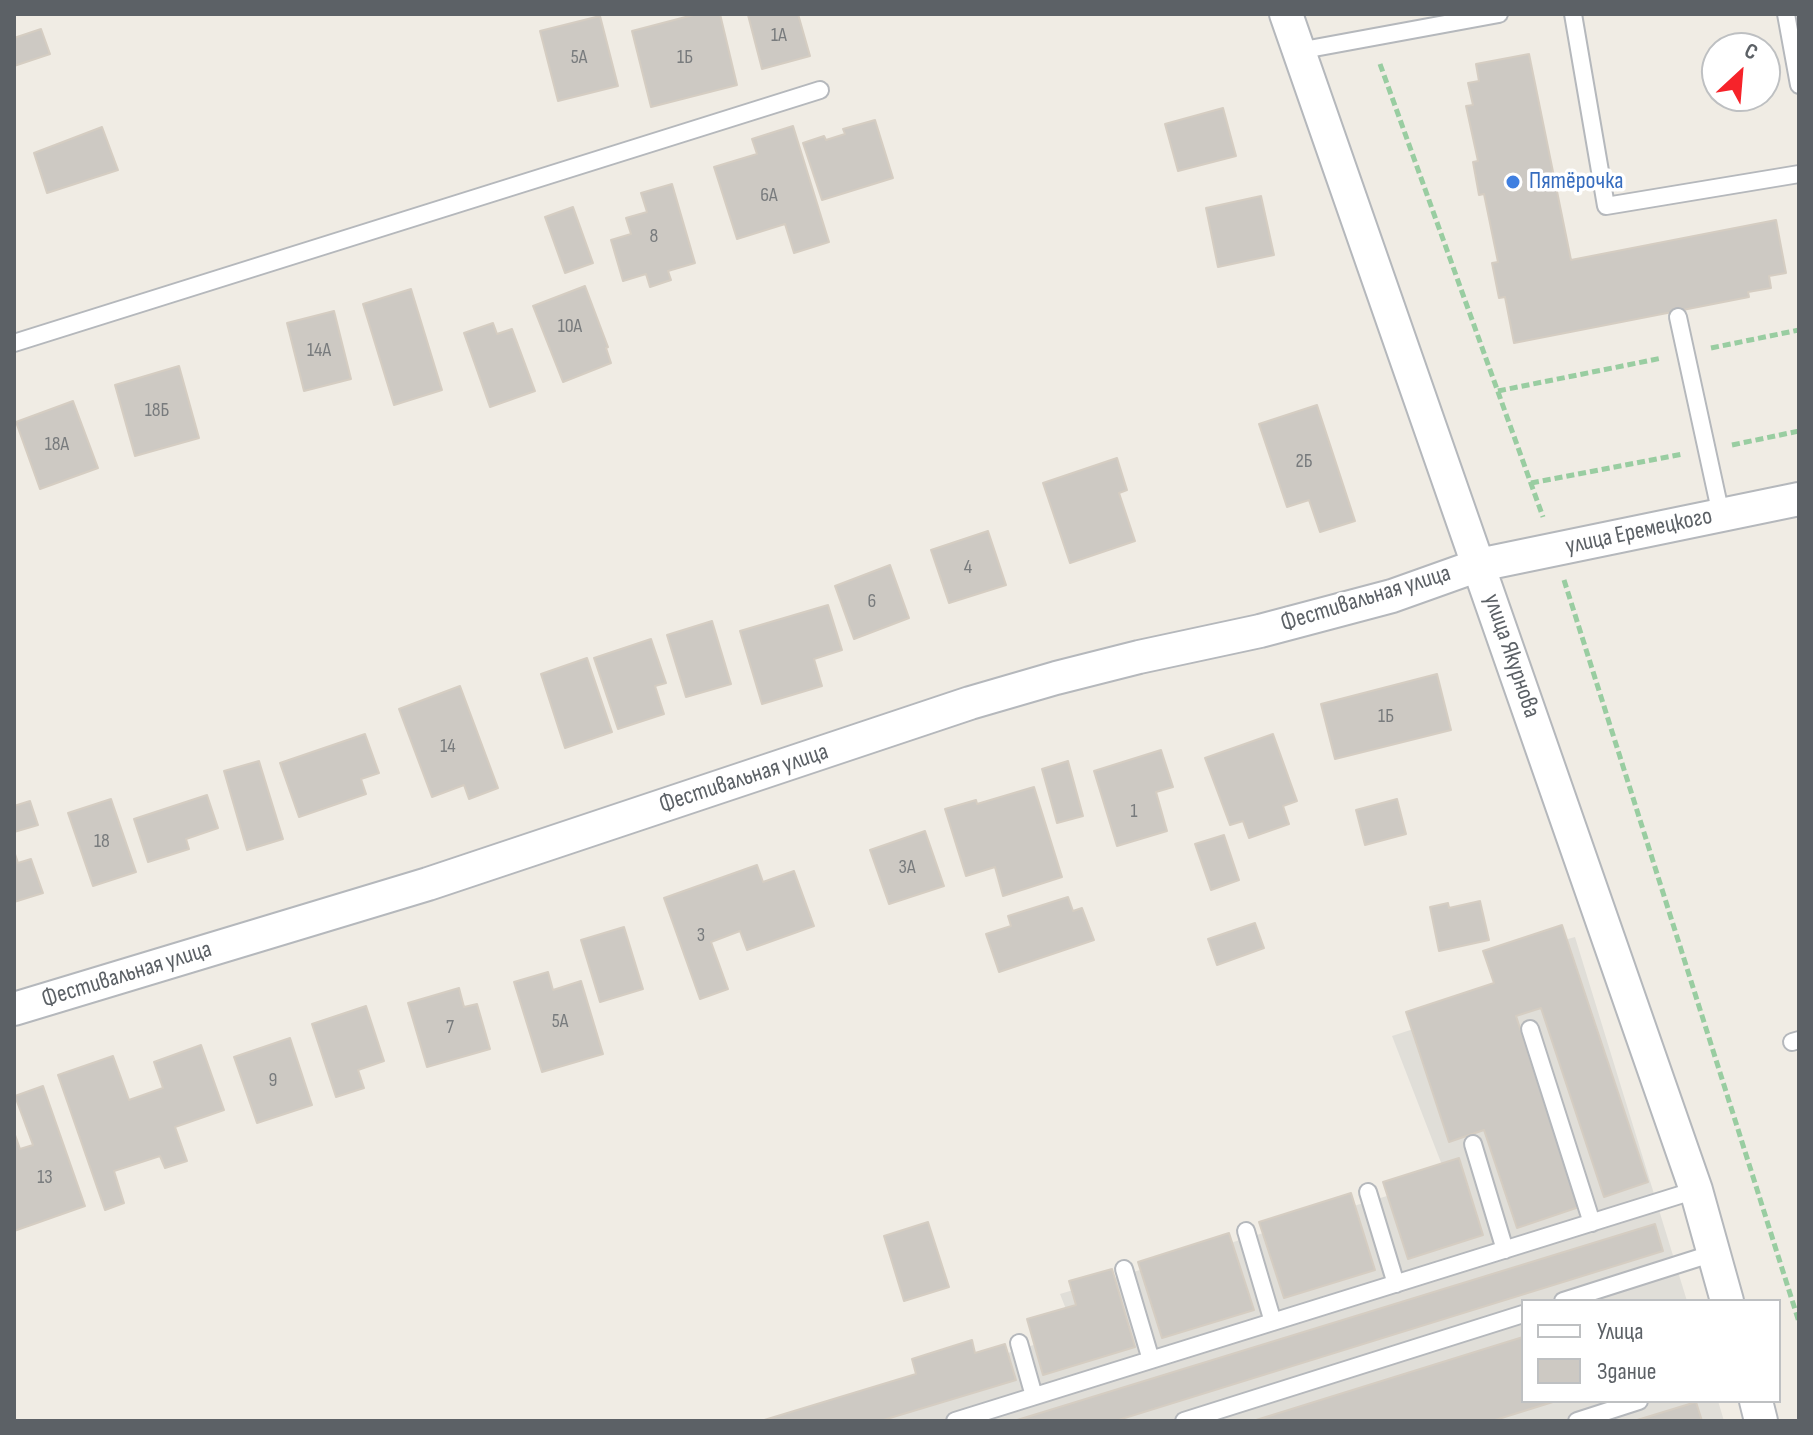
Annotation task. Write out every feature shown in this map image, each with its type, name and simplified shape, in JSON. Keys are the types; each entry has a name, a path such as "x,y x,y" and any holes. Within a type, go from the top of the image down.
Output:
{"street":[{"name":"улица Якурнова","path":"1286,14 1696,1190 1726,1299"},
{"name":"улица Еремецкого","path":"1479,565 1799,499"},
{"name":"Фестивальная улица","path":"14,1009 428,884 970,703 1098,668 1260,631 1392,596 1479,565"}],"lane":[{"path":"1298,51 1499,14"},
{"path":"1573,14 1606,206 1799,174"},
{"path":"1786,14 1799,85"},
{"path":"14,343 820,90"},
{"path":"1678,317 1721,515"},
{"path":"1530,1029 1592,1223"},
{"path":"1473,1144 1505,1250"},
{"path":"955,1421 1696,1190"},
{"path":"1368,1192 1396,1284"},
{"path":"1246,1231 1273,1322"},
{"path":"1569,1299 1714,1253"},
{"path":"1124,1269 1151,1360"},
{"path":"1184,1421 1521,1315"},
{"path":"1019,1343 1034,1396"},
{"path":"1577,1421 1633,1403"}],"path":[{"path":"1370,37 1554,549 1799,1322"},
{"path":"1498,391 1799,330"},
{"path":"1531,483 1799,431"}],"shaded area":[{"path":"1575,937 1686,1299 1521,1299 1521,1403 1719,1403 1724,1421 791,1421 1075,1332 1060,1294 1447,1178 1392,1036 1509,998 1494,960"}],"building":[{"path":"697,14 720,14 737,85 651,107 632,31"},
{"path":"798,14 810,56 762,69 748,15"},
{"path":"600,16 618,86 558,101 540,31"},
{"path":"41,29 50,54 14,66 14,38"},
{"path":"1529,54 1571,260 1776,220 1786,273 1769,276 1771,288 1748,292 1749,297 1514,343 1505,297 1499,298 1492,263 1498,262 1484,194 1479,195 1473,162 1478,161 1466,106 1473,105 1468,83 1479,81 1476,64"},
{"path":"1223,108 1236,156 1178,171 1165,124"},
{"path":"875,120 893,178 822,200 803,143 824,136 826,140 845,134 843,129"},
{"path":"793,126 829,242 794,253 785,224 737,239 714,167 757,154 752,139"},
{"path":"102,127 118,170 47,193 34,153"},
{"path":"672,184 695,263 668,271 671,280 650,287 646,274 623,281 611,240 631,234 626,218 647,212 641,193"},
{"path":"1261,196 1274,255 1218,267 1206,208"},
{"path":"573,207 593,263 565,273 545,217"},
{"path":"585,286 611,363 563,382 533,306"},
{"path":"411,289 442,390 394,405 363,304"},
{"path":"334,311 351,379 304,391 287,323"},
{"path":"493,323 497,334 512,329 535,391 490,407 464,333"},
{"path":"179,366 199,438 135,456 115,385"},
{"path":"73,401 98,468 40,489 16,422"},
{"path":"1317,405 1355,521 1320,532 1309,500 1287,507 1259,424"},
{"path":"1117,458 1127,490 1119,493 1135,541 1070,563 1043,483"},
{"path":"988,531 1006,585 949,603 931,550"},
{"path":"890,565 909,618 854,639 835,586"},
{"path":"828,605 842,650 814,659 822,686 762,704 740,631"},
{"path":"712,621 731,684 686,697 667,635"},
{"path":"651,639 666,683 655,686 664,714 618,729 594,658"},
{"path":"587,658 612,732 565,748 541,674"},
{"path":"1437,674 1451,730 1335,759 1321,704"},
{"path":"460,686 498,788 469,799 464,785 432,797 399,709"},
{"path":"365,734 379,773 361,779 366,794 299,817 280,763"},
{"path":"1273,734 1297,801 1283,806 1289,824 1249,838 1243,821 1230,825 1205,758"},
{"path":"1161,750 1173,787 1156,792 1167,831 1117,846 1094,771"},
{"path":"259,761 283,839 247,850 224,771"},
{"path":"1068,761 1083,816 1057,823 1042,769"},
{"path":"1034,787 1062,877 1003,896 995,867 966,876 945,809 976,800 977,804"},
{"path":"207,795 218,828 186,839 189,849 148,862 134,819"},
{"path":"111,799 136,872 93,886 68,813"},
{"path":"1397,799 1406,834 1365,845 1356,810"},
{"path":"30,801 38,825 14,832 14,806"},
{"path":"925,831 944,886 889,904 870,850"},
{"path":"1224,835 1239,880 1211,890 1195,844"},
{"path":"14,851 18,863 31,859 43,893 14,902"},
{"path":"757,865 763,882 794,871 814,926 747,950 740,931 711,942 728,989 700,999 664,898"},
{"path":"1068,897 1073,911 1082,908 1094,940 999,972 986,934 1011,926 1008,916"},
{"path":"1480,901 1489,940 1439,951 1430,907 1448,903 1449,908"},
{"path":"1255,923 1264,948 1217,965 1208,939"},
{"path":"1562,925 1648,1182 1604,1197 1541,1008 1516,1016 1579,1207 1517,1228 1484,1130 1449,1142 1406,1012 1494,983 1483,951"},
{"path":"624,927 643,989 600,1002 581,940"},
{"path":"548,972 553,990 581,981 603,1054 542,1072 514,982"},
{"path":"459,988 464,1007 477,1004 490,1049 427,1067 408,1003"},
{"path":"366,1006 384,1061 358,1070 364,1088 336,1097 312,1024"},
{"path":"290,1038 312,1105 257,1123 234,1057"},
{"path":"201,1045 224,1110 175,1127 187,1161 165,1168 160,1156 114,1171 124,1203 105,1210 58,1075 113,1056 129,1100 163,1088 154,1062"},
{"path":"43,1086 85,1206 14,1231 14,1132 20,1149 33,1145 15,1096"},
{"path":"1459,1158 1483,1235 1408,1259 1383,1182"},
{"path":"1351,1193 1375,1270 1284,1298 1259,1222"},
{"path":"928,1222 949,1287 904,1301 884,1236"},
{"path":"1655,1224 1663,1251 1115,1421 1014,1421"},
{"path":"1229,1233 1254,1310 1162,1338 1138,1262"},
{"path":"1112,1269 1135,1347 1043,1375 1027,1319 1076,1305 1069,1281"},
{"path":"1521,1338 1521,1403 1550,1403 1492,1421 1253,1421"},
{"path":"972,1340 975,1353 1005,1344 1016,1380 880,1421 761,1421 916,1374 912,1359"},
{"path":"1696,1403 1702,1421 1634,1421"}],"place":[{"name":"Пятёрочка","path":"1513,182"}]}
